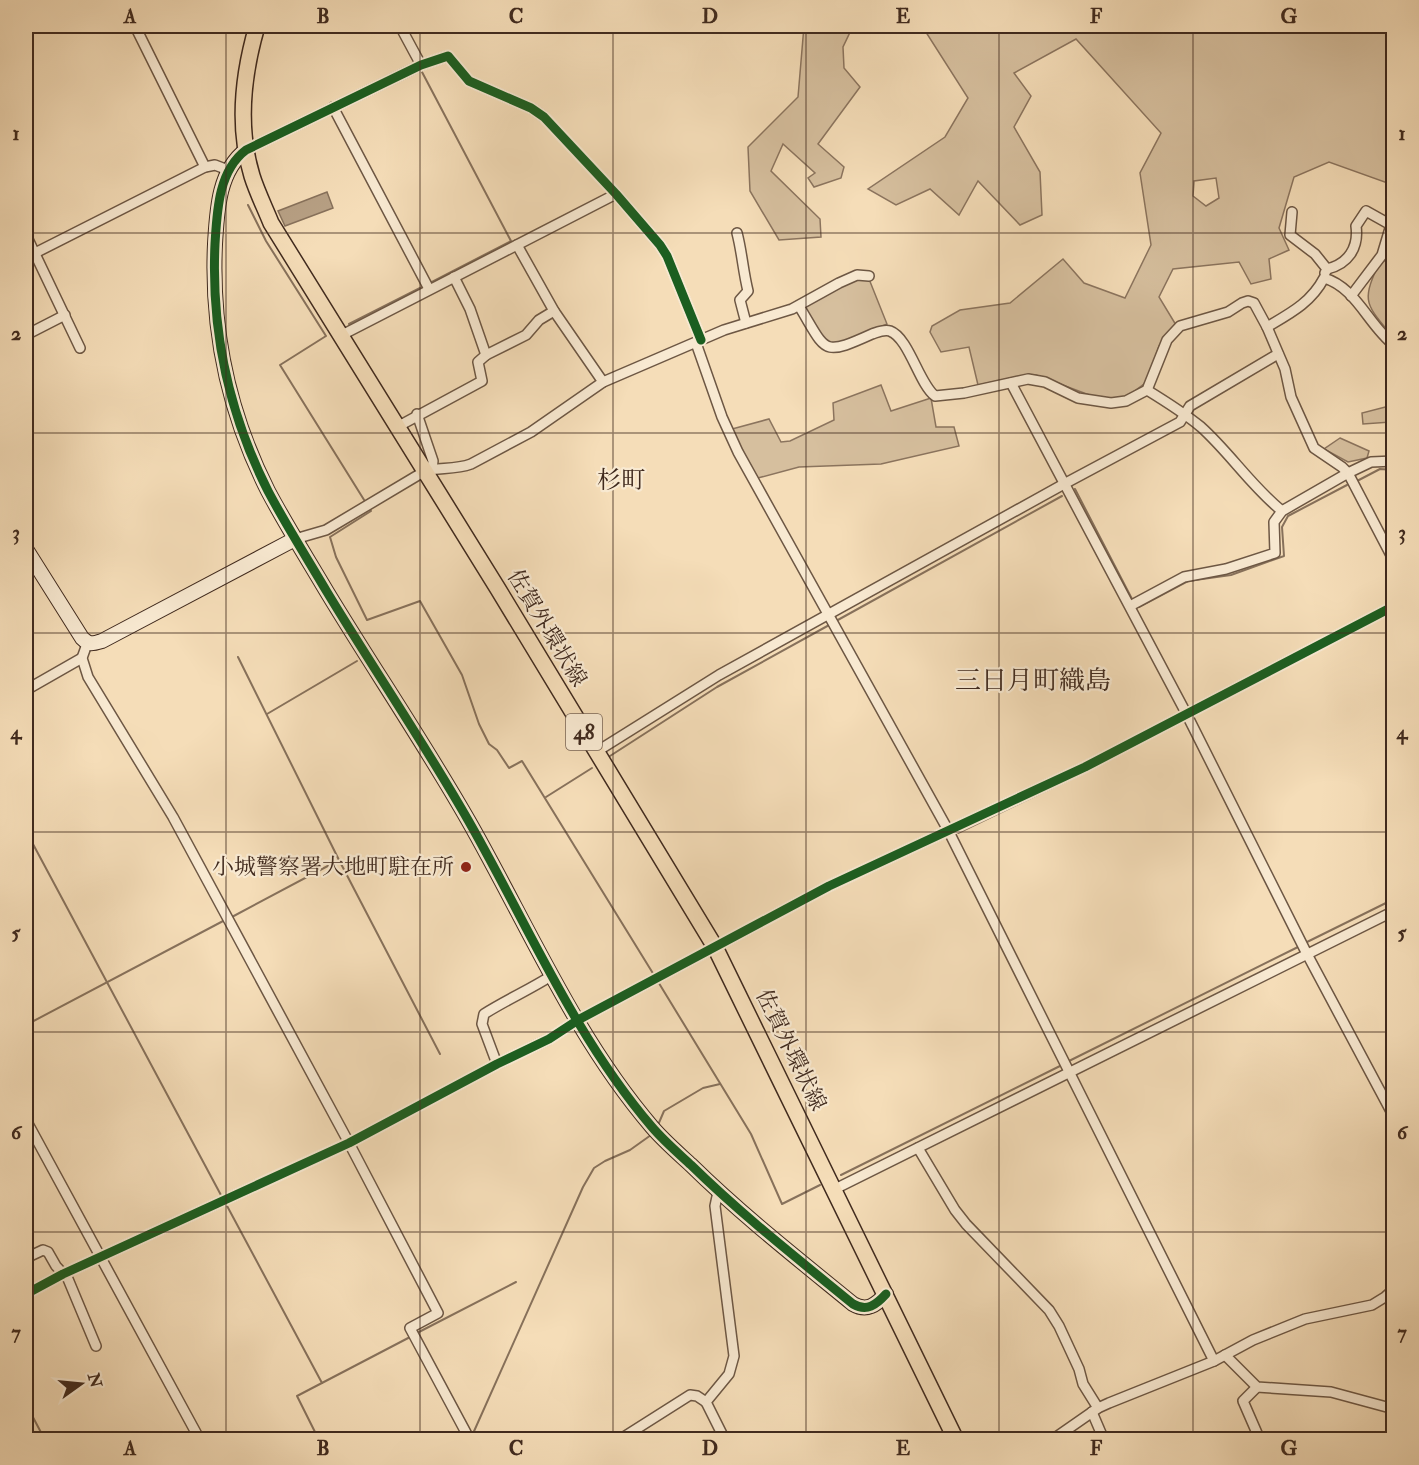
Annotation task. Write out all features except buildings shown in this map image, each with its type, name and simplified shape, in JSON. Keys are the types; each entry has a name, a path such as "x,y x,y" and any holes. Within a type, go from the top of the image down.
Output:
{"main road":[{"name":"佐賀外環状線","path":"257,26 249,53 243,101 246,150 252,176 271,223 397,426 428,470 715,947 957,1440"}],"street":[{"path":"135,26 205,167"},
{"path":"400,26 421,65"},
{"path":"886,1294 879,1302 868,1308 860,1308 853,1304 718,1192 655,1130 628,1097 551,976 469,822 296,539 268,491 246,444 221,353 216,313 214,265 217,221 228,170 239,155 246,150 421,65 448,56 470,81 531,108 544,117 616,194 667,256 722,417 738,452 948,830 1214,1361"},
{"path":"333,108 429,289"},
{"path":"35,253 205,167 215,165 228,170"},
{"path":"340,336 616,194"},
{"path":"1266,327 1306,302 1319,287 1325,273 1347,261 1357,237 1356,226 1366,211 1391,225 1382,255 1351,296"},
{"path":"1292,212 1290,235 1315,254 1329,280 1351,296 1394,345"},
{"path":"736,232 743,257 741,264 748,291 740,300 746,323"},
{"path":"26,235 81,348"},
{"path":"517,245 554,311 603,382"},
{"path":"428,470 471,465 531,432 603,382 746,323 799,306 857,275 868,276"},
{"path":"454,277 470,309 486,355"},
{"path":"799,306 821,342 827,347 843,348 880,331 888,330 896,335 917,367 929,392 934,396 964,393 1028,379 1045,382 1078,398 1111,404 1126,401 1147,390 1167,340 1180,326 1228,312 1248,301 1254,303 1285,369 1291,397 1314,448 1348,473 1394,561"},
{"path":"397,426 482,381 478,362 486,355 526,335 539,320 554,311"},
{"path":"26,335 65,315"},
{"path":"596,752 719,675 1179,422 1190,406 1278,354"},
{"path":"1011,383 1130,606 1299,940 1394,1118"},
{"path":"1147,390 1201,427 1264,497 1282,511"},
{"path":"87,644 102,641 296,539 326,530 428,470 434,461 417,414"},
{"path":"1130,606 1184,577 1226,569 1275,553 1275,522 1282,511 1371,462 1394,461"},
{"path":"26,549 87,644"},
{"path":"26,1294 63,1274 349,1143 541,1043 578,1020 829,886 1085,767 1394,606"},
{"path":"87,644 82,658 88,677 173,817 438,1313 410,1328 462,1429 470,1440"},
{"path":"26,690 82,658"},
{"path":"835,1190 1394,911"},
{"path":"497,1064 482,1024 484,1014 551,976"},
{"path":"26,1120 200,1440"},
{"path":"26,1142 35,1137"},
{"path":"918,1148 955,1210 966,1224 1049,1310 1074,1358 1095,1410 1104,1440"},
{"path":"705,1402 729,1374 734,1356 715,1206 718,1192"},
{"path":"26,1256 26,1258 44,1250 48,1252 68,1279 96,1346"},
{"path":"1052,1440 1095,1410 1214,1361 1253,1340 1305,1319 1372,1305 1394,1289"},
{"path":"1225,1355 1252,1385 1257,1387 1331,1392 1394,1409"},
{"path":"1257,1387 1243,1401 1260,1440"},
{"path":"619,1440 690,1395 697,1396 705,1402 725,1440"}],"shaded area":[{"path":"804,26 853,26 843,47 844,68 860,87 818,144 844,167 841,178 814,187 808,178 815,173 783,144 771,171 820,219 821,237 779,240 750,191 748,147 798,97"},
{"path":"922,26 1393,26 1393,185 1329,162 1294,177 1279,228 1289,250 1269,259 1271,279 1251,284 1239,262 1173,269 1159,297 1176,325 1159,346 1148,381 1125,398 1100,399 1036,375 978,385 969,347 941,352 930,332 932,326 960,310 1010,303 1063,259 1084,283 1125,298 1151,245 1140,173 1161,133 1076,39 1014,73 1031,96 1014,127 1040,172 1042,215 1020,225 978,181 959,215 930,189 896,205 868,189 945,137 968,98","holes":["1216,178 1219,198 1206,206 1193,196 1194,181"]},
{"path":"327,192 333,208 285,226 278,211"},
{"path":"1381,259 1389,263 1393,259 1393,337 1376,316 1369,301 1370,284"},
{"path":"855,279 869,279 887,324 840,345 826,344 803,307"},
{"path":"881,385 891,411 931,398 936,427 954,427 959,446 881,464 799,467 758,478 740,449 732,429 769,419 781,442 790,441 834,420 833,403"},
{"path":"1394,405 1393,455 1391,422 1363,424 1362,413"},
{"path":"1340,438 1369,451 1367,458 1348,462 1324,449"}],"waterway":[{"path":"422,72 511,241 430,283"},
{"path":"248,205 266,241 326,336 280,365 366,503"},
{"path":"349,324 424,286"},
{"path":"1357,481 1380,469 1394,470"},
{"path":"1139,607 1188,581 1231,575 1284,556 1282,527 1288,516 1347,485"},
{"path":"1075,489 1132,599"},
{"path":"836,621 1062,496"},
{"path":"369,508 371,511 330,537 336,557 367,620 420,601 462,675 479,724 489,744 497,750 509,768 522,761 654,975"},
{"path":"610,756 717,687 831,624"},
{"path":"238,657 339,860 440,1054"},
{"path":"267,714 357,661"},
{"path":"1195,715 1221,701"},
{"path":"1094,767 1180,723"},
{"path":"546,797 592,768"},
{"path":"958,833 1079,775"},
{"path":"26,831 222,1197"},
{"path":"230,918 339,860"},
{"path":"1305,943 1394,899"},
{"path":"26,1025 225,920"},
{"path":"1069,1061 1300,946"},
{"path":"657,980 751,1134 782,1204 820,1185"},
{"path":"841,1175 1064,1064"},
{"path":"658,1125 664,1111 703,1088 720,1084"},
{"path":"471,1438 583,1187 594,1168 630,1150 651,1135"},
{"path":"226,1204 322,1383"},
{"path":"417,1333 516,1282"},
{"path":"319,1440 297,1396 412,1336"},
{"path":"26,1404 45,1440"}],"cycle path":[{"path":"701,340 667,256 616,194 544,117 531,108 469,81 448,56 421,65 246,150 237,159 224,181 218,206 216,232 216,308 225,371 254,462 268,491 344,620 468,820 575,1017 624,1092 652,1127 730,1201 853,1304 863,1307 871,1306 886,1294"},
{"path":"26,1294 63,1274 349,1143 497,1064 549,1039 578,1020 829,886 1085,767 1394,606"}],"place":[{"name":"小城警察署大地町駐在所","path":"466,867"}],"district":[{"name":"杉町","path":"621,480"},
{"name":"三日月町織島","path":"1033,681"}]}
